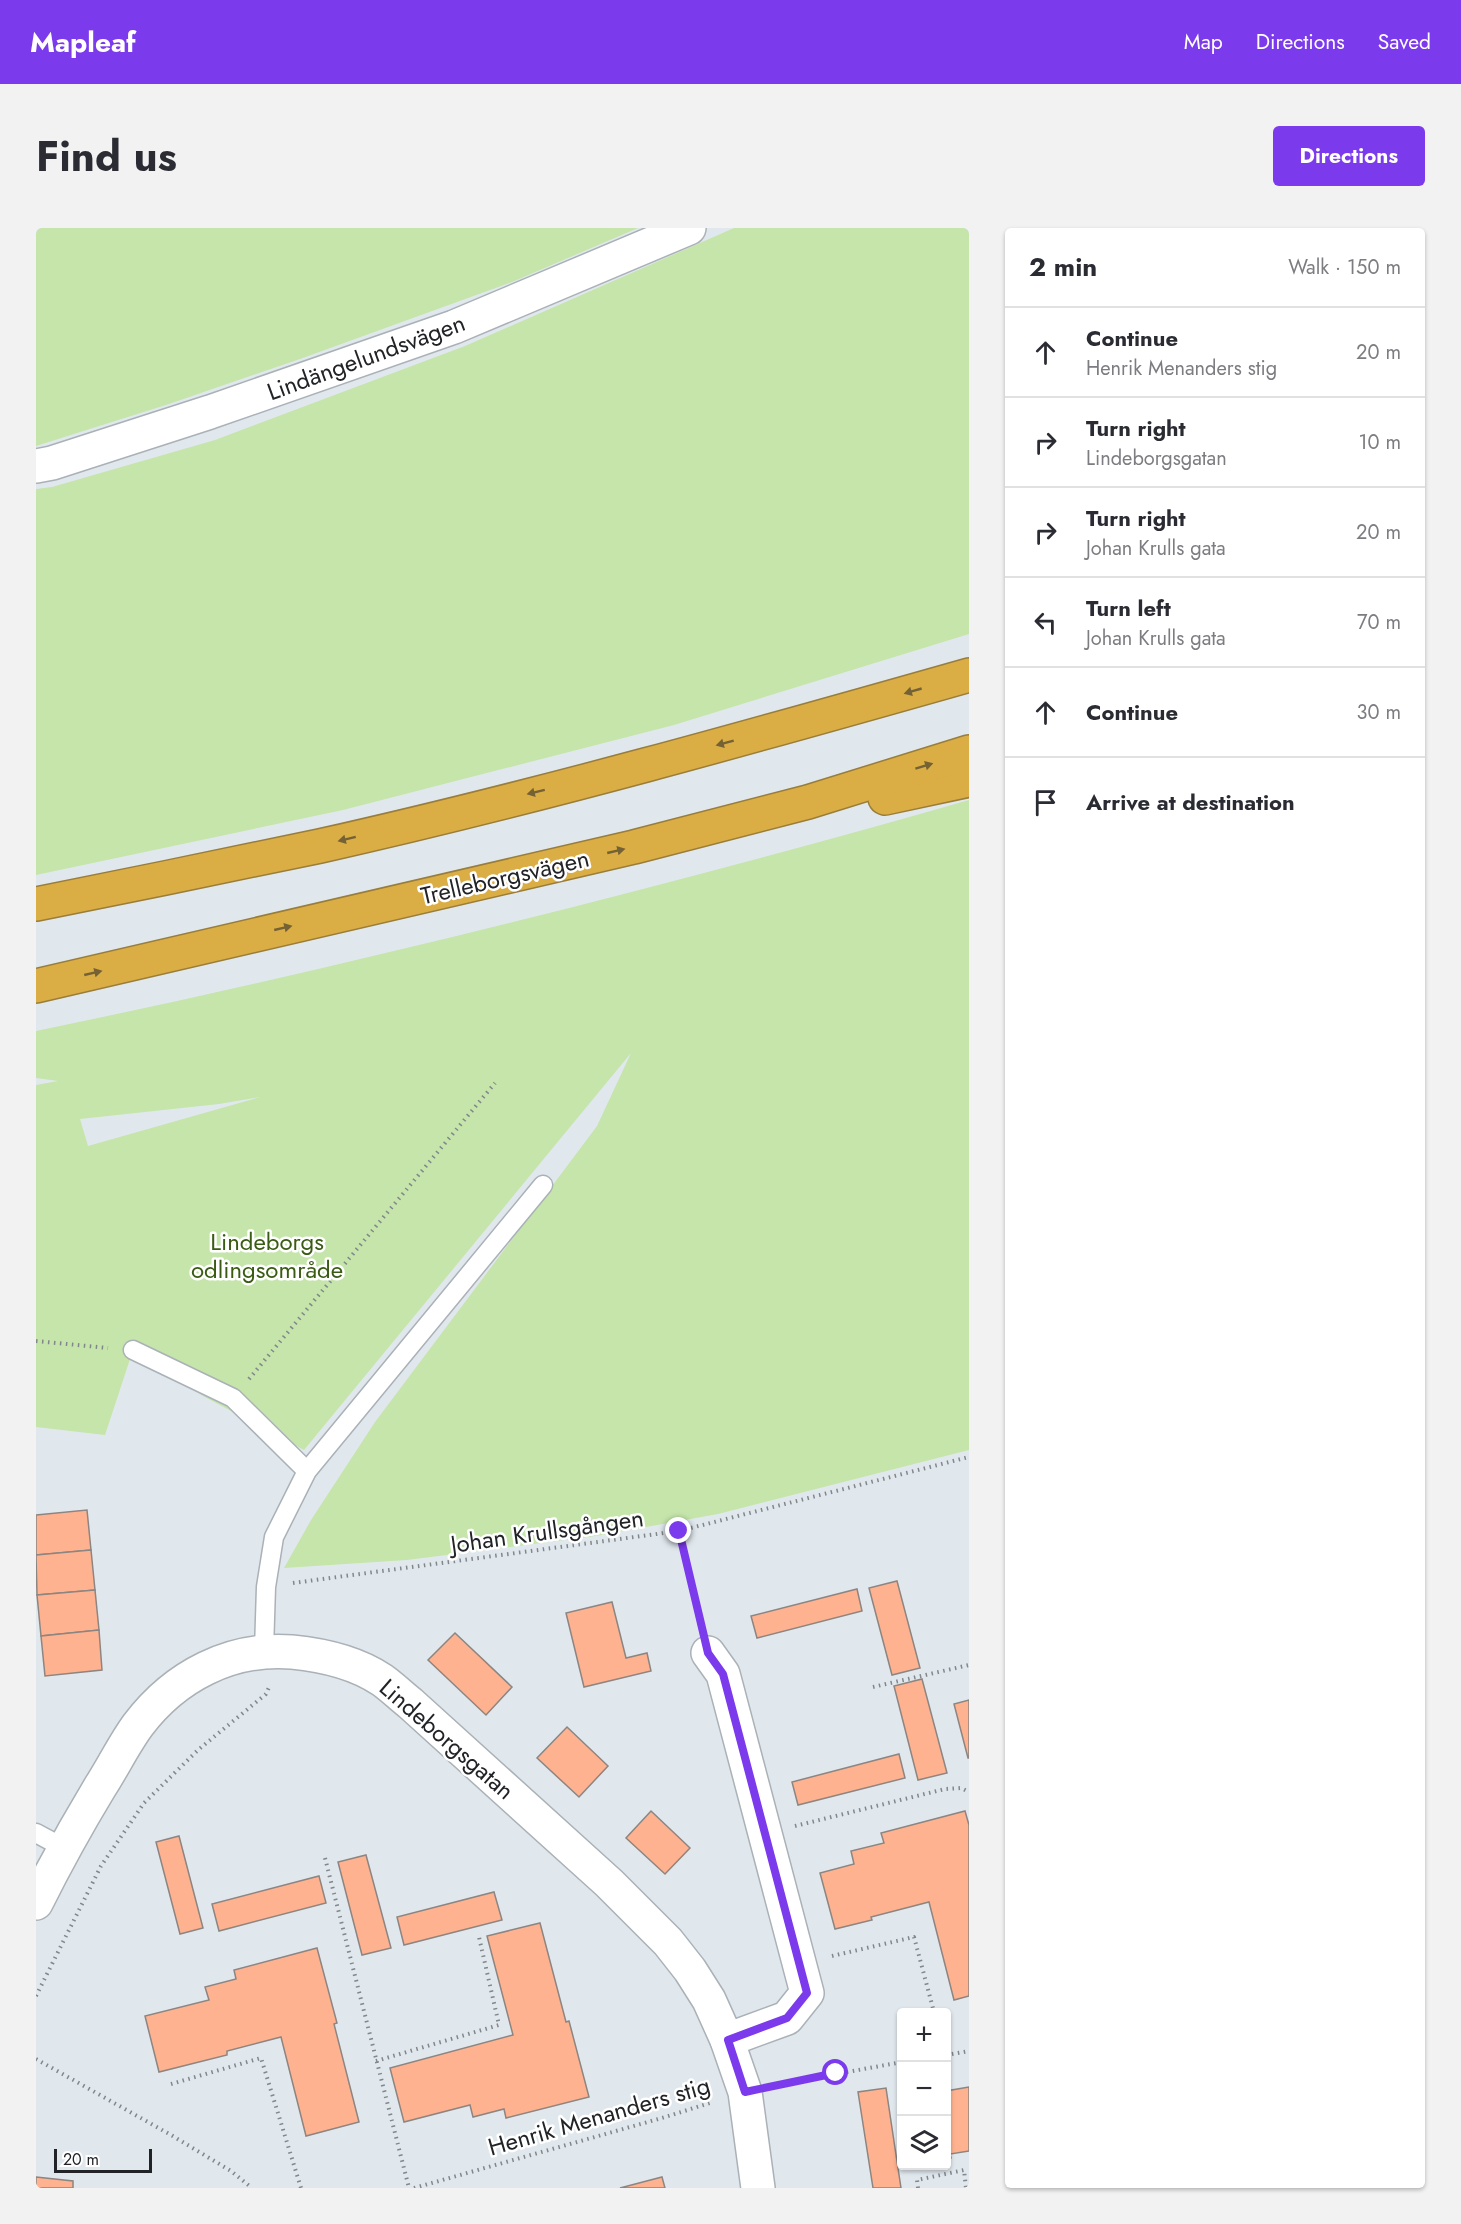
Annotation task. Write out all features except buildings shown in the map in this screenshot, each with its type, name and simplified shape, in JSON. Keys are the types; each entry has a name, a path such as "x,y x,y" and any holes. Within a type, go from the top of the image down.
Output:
{"highway":[{"path":"36,904 310,848 411,824 644,766 969,675"},
{"name":"Trelleborgsvägen","path":"36,986 634,847 808,802 969,752"},
{"path":"808,802 884,798 969,780"}],"street":[{"name":"Lindängelundsvägen","path":"36,466 52,463 198,415 454,327 688,228"},
{"name":"Lindeborgsgatan","path":"36,1903 50,1840 160,1700 187,1679 212,1664 237,1655 264,1650 319,1654 352,1665 382,1680 410,1703 609,1883 668,1942 690,1970 709,2000 728,2040 745,2092 758,2188"},
{"path":"708,1653 723,1674 807,1993 787,2018 728,2040"}],"lane":[{"path":"264,1650 266,1587 274,1537 307,1471 543,1185"},
{"path":"133,1350 233,1398 307,1471"}],"path":[{"path":"233,1398 495,1083"},
{"path":"36,1341 133,1350"},
{"name":"Johan Krullsgången","path":"266,1587 679,1531 969,1457"},
{"path":"679,1531 708,1653"},
{"path":"36,1996 101,1866 144,1803 198,1750 266,1694 273,1679 264,1650"},
{"path":"873,1687 969,1665"},
{"path":"764,1834 945,1789 961,1788 969,1792"},
{"path":"325,1858 409,2188"},
{"path":"376,2061 499,2025 479,1937"},
{"path":"799,1964 914,1937 933,2008"},
{"path":"951,2054 969,2051"},
{"path":"171,2084 261,2058 301,2188"},
{"path":"36,2059 171,2135 231,2171 252,2188"},
{"name":"Henrik Menanders stig","path":"414,2188 662,2118 745,2092 897,2063"},
{"path":"918,2188 917,2180 964,2170 966,2188"}],"green space":[{"path":"36,228 638,228 512,282 300,359 36,446"},
{"path":"734,228 969,228 969,634 674,725 343,810 36,875 36,489 52,487 215,440 465,346"},
{"name":"Lindeborgs odlingsområde","path":"969,800 969,1450 718,1514 596,1536 407,1560 284,1568 311,1520 375,1422 597,1126 631,1053 304,1450 203,1396 133,1350 105,1435 36,1427 36,1085 58,1081 36,1078 36,1031 388,953 621,895","holes":["260,1097 88,1146 80,1119 219,1104"]}],"route":[{"path":"679,1531 708,1653 723,1674 807,1993 787,2018 728,2040 745,2092 836,2073"}]}
